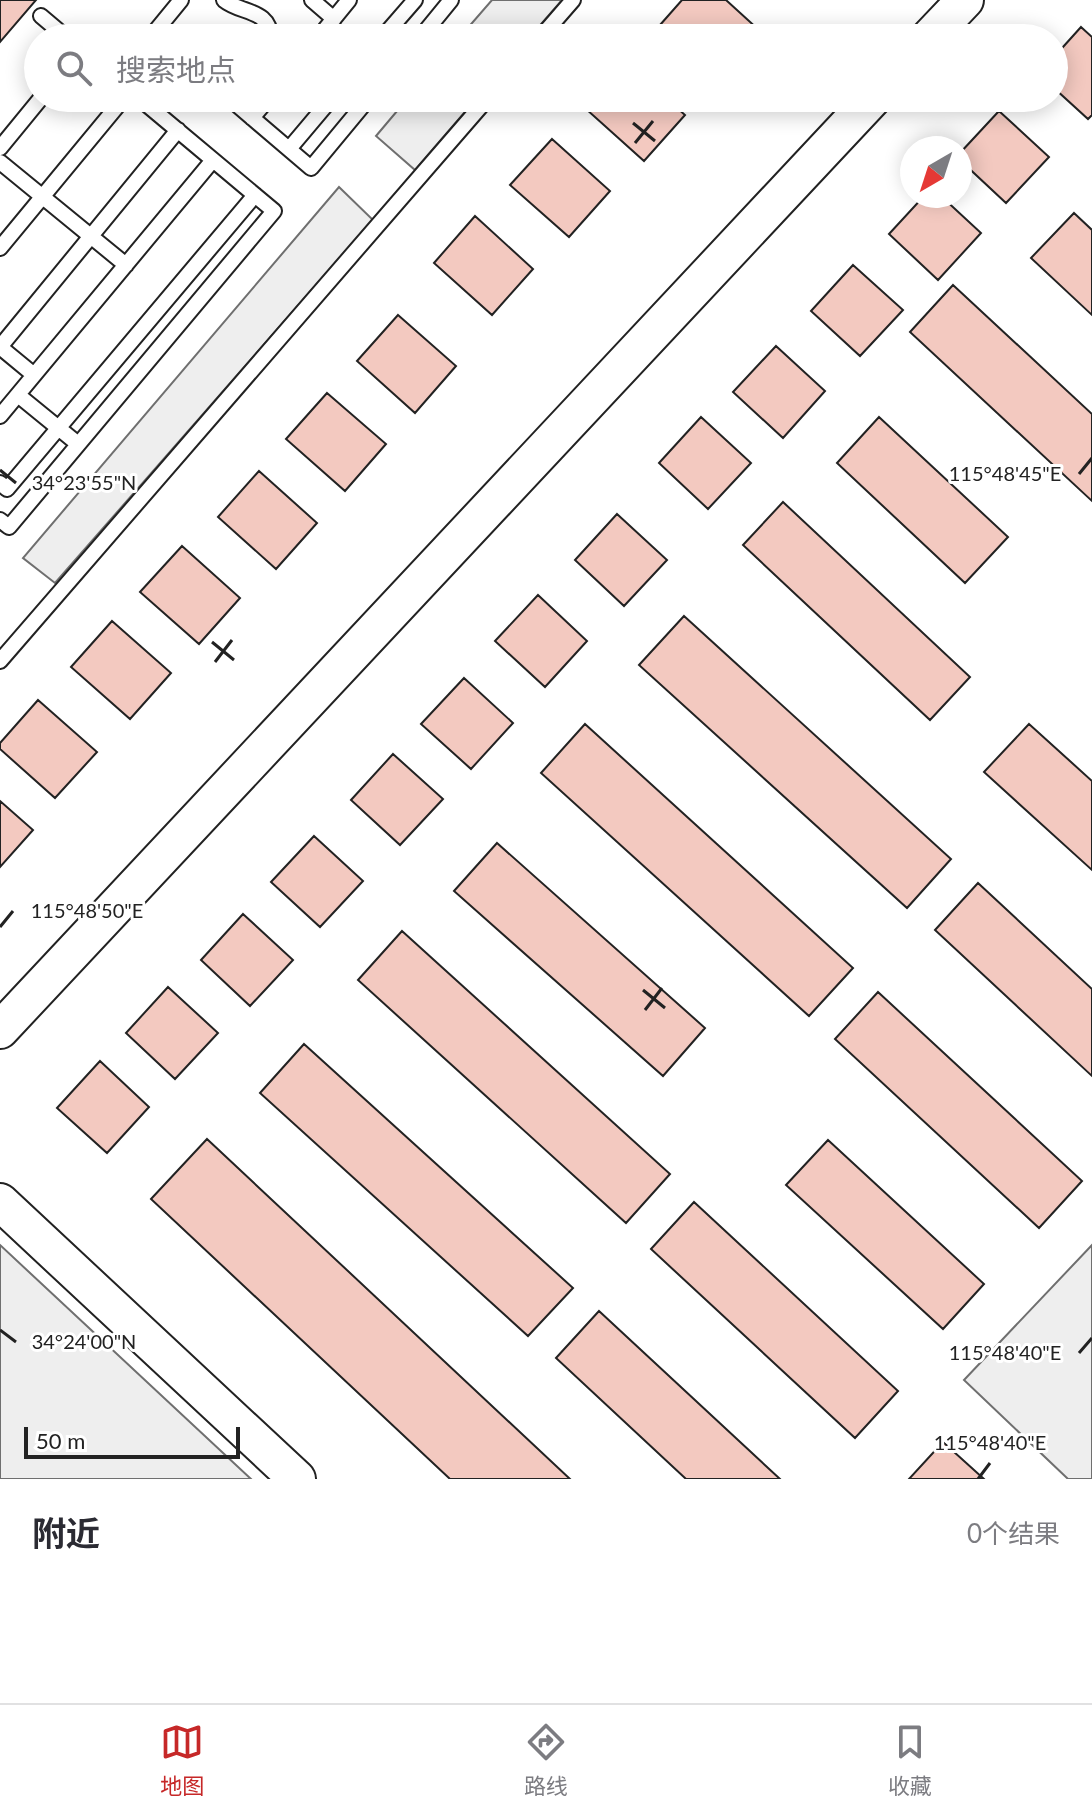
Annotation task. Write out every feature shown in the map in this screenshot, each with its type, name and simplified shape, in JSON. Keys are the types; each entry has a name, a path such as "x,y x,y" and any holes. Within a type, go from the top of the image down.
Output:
{"main road":[{"path":"942,24 965,0"},
{"path":"0,1030 860,112"},
{"path":"0,1202 297,1479"}],"lane":[{"path":"161,24 181,0"},
{"path":"224,0 239,10 254,12 268,24"},
{"path":"312,0 334,19"},
{"path":"330,24 349,0"},
{"path":"394,24 415,0"},
{"path":"431,24 451,0"},
{"path":"552,24 573,0"},
{"path":"41,16 50,24"},
{"path":"0,148 30,112"},
{"path":"0,248 112,112"},
{"path":"0,520 9,527 274,211 156,112"},
{"path":"245,112 311,168 357,112"},
{"path":"252,118 257,112"},
{"path":"289,149 320,112"},
{"path":"0,661 476,112"},
{"path":"34,375 0,347 178,130"},
{"path":"0,416 213,160"},
{"path":"0,162 126,265"},
{"path":"0,483 7,489 255,195"},
{"path":"18,395 78,444"}],"shaded area":[{"path":"492,0 562,0 541,24 471,24"},
{"path":"396,112 465,112 415,170 376,136"},
{"path":"339,187 373,220 55,583 23,558"},
{"path":"0,1245 251,1479 0,1479"},
{"path":"1092,1245 1092,1479 1068,1479 964,1380"}],"building":[{"path":"0,0 36,0 0,42"},
{"path":"682,0 726,0 752,24 661,24"},
{"path":"1081,27 1092,37 1092,115 1088,119 1068,101 1068,41"},
{"path":"589,112 682,112 685,115 644,161"},
{"path":"998,112 1049,157 1006,203 972,171 972,140"},
{"path":"552,139 610,191 569,237 510,185"},
{"path":"913,208 954,208 981,233 938,280 889,234"},
{"path":"1074,213 1092,230 1092,315 1031,258"},
{"path":"475,216 533,269 492,315 434,263"},
{"path":"853,265 903,310 860,356 811,311"},
{"path":"953,285 1092,414 1092,501 910,332"},
{"path":"398,315 456,366 415,413 357,361"},
{"path":"776,346 825,391 783,438 733,392"},
{"path":"327,393 386,444 345,491 286,439"},
{"path":"701,417 751,463 708,509 659,463"},
{"path":"879,417 1008,537 965,583 837,463"},
{"path":"259,471 317,523 276,569 218,517"},
{"path":"783,502 970,677 930,720 743,545"},
{"path":"617,514 667,560 624,606 575,560"},
{"path":"182,546 240,598 199,644 140,592"},
{"path":"538,595 587,641 545,687 495,641"},
{"path":"684,616 951,859 907,908 639,665"},
{"path":"112,621 171,673 130,719 71,667"},
{"path":"464,678 513,723 471,769 421,724"},
{"path":"38,700 97,752 55,798 0,749 0,743"},
{"path":"585,724 853,968 809,1016 541,773"},
{"path":"1029,724 1092,781 1092,870 984,772"},
{"path":"393,754 443,799 400,845 351,800"},
{"path":"0,801 33,830 0,867"},
{"path":"314,836 363,881 320,927 271,882"},
{"path":"497,843 705,1028 663,1076 454,891"},
{"path":"978,883 1092,989 1092,1076 935,930"},
{"path":"243,914 293,960 250,1006 201,960"},
{"path":"402,931 670,1174 626,1223 358,980"},
{"path":"168,987 218,1033 175,1079 126,1033"},
{"path":"878,992 1082,1181 1039,1228 835,1039"},
{"path":"304,1044 573,1288 528,1336 260,1093"},
{"path":"100,1061 149,1107 107,1153 57,1108"},
{"path":"207,1139 570,1479 450,1479 151,1199"},
{"path":"828,1140 984,1284 943,1329 786,1185"},
{"path":"694,1202 898,1391 855,1438 651,1249"},
{"path":"599,1311 780,1479 686,1479 556,1358"},
{"path":"943,1442 984,1479 909,1479"}]}
